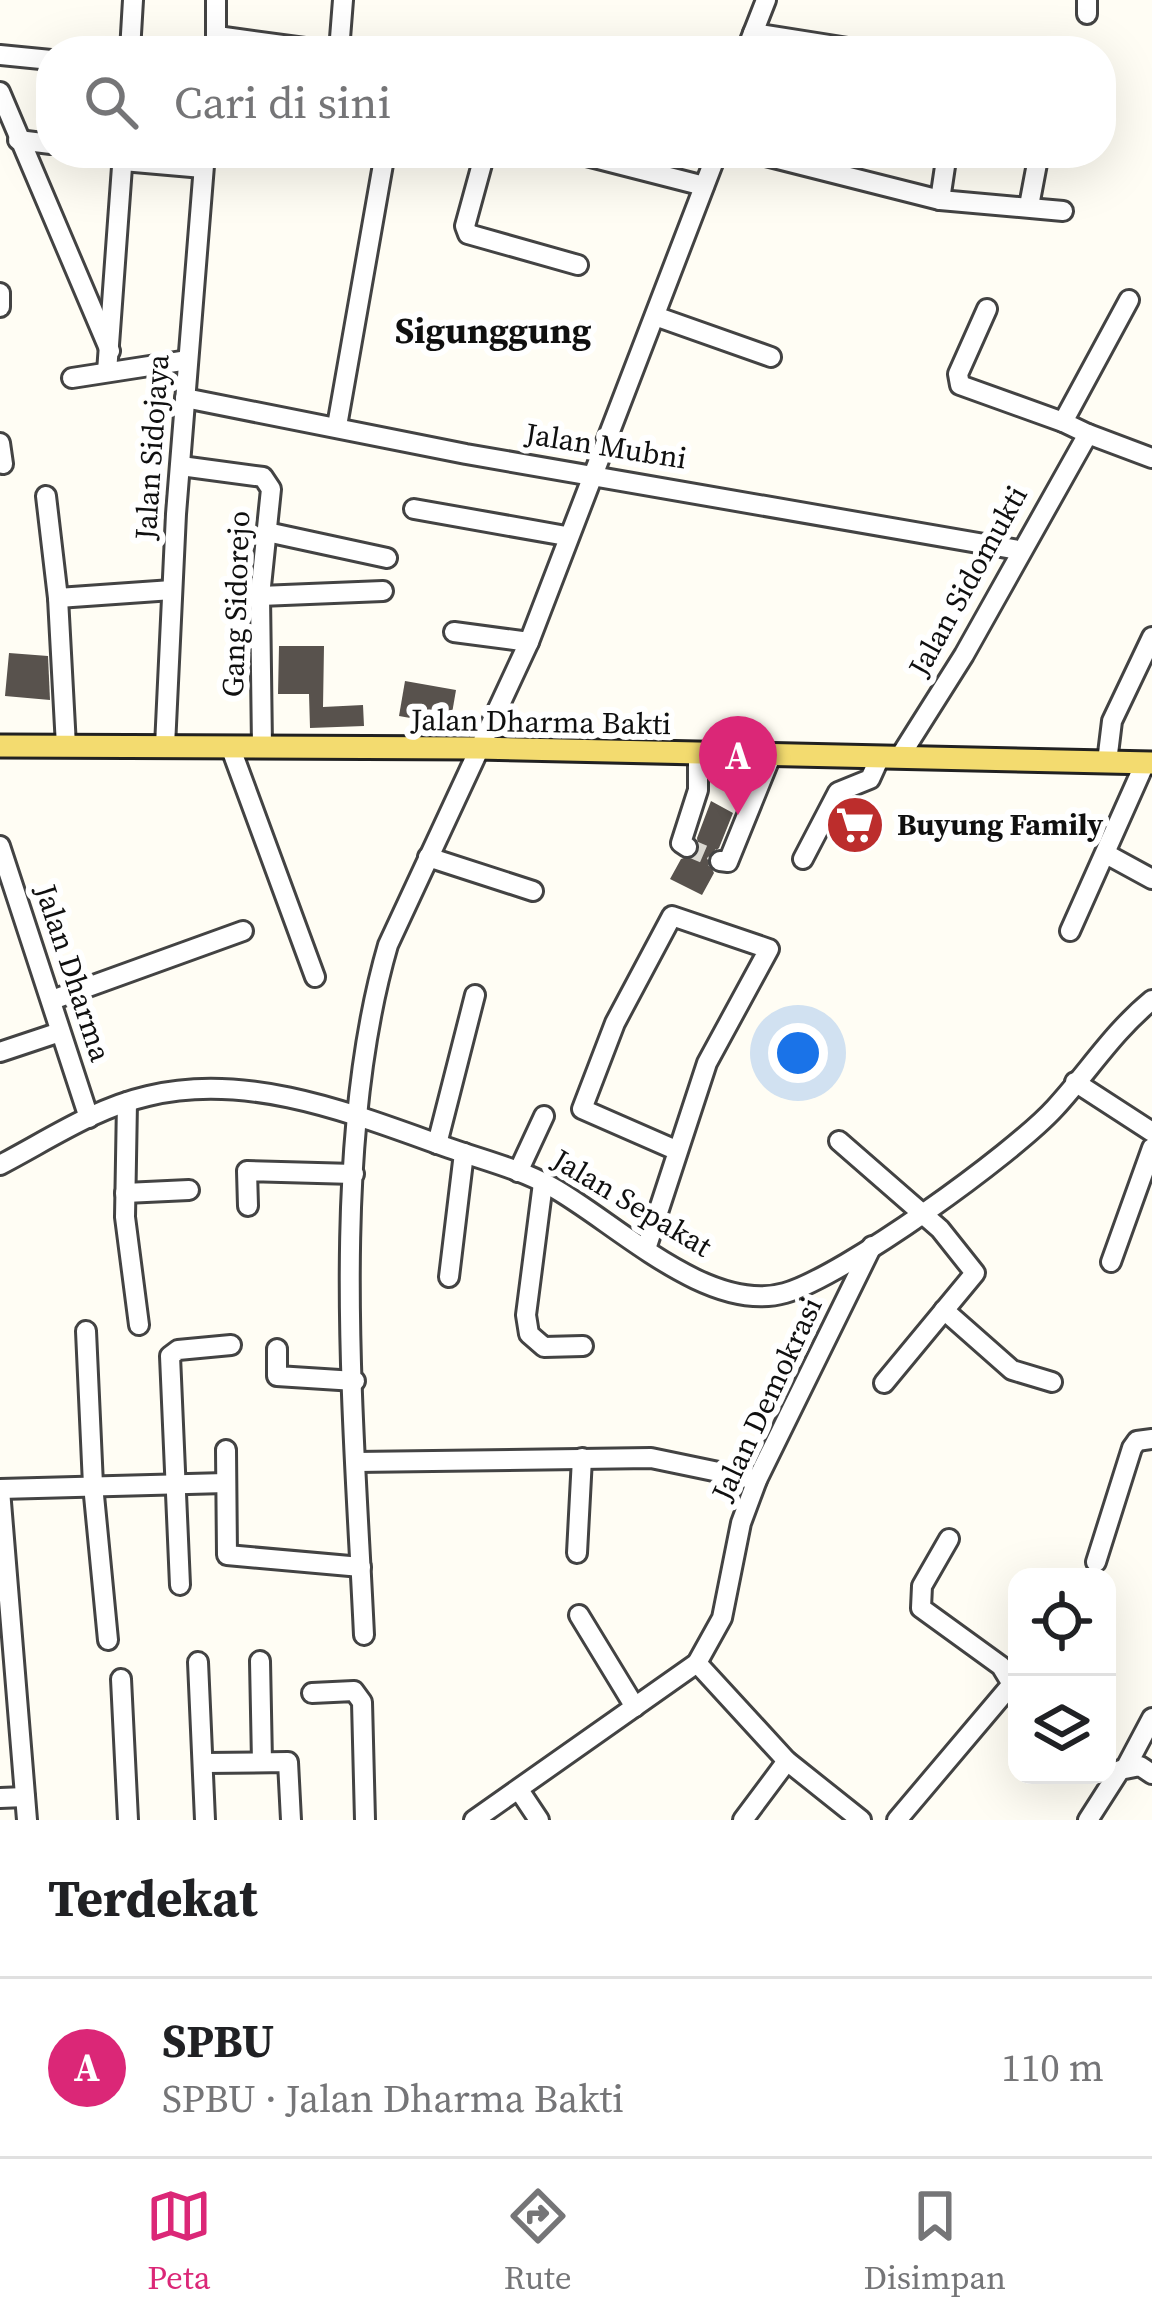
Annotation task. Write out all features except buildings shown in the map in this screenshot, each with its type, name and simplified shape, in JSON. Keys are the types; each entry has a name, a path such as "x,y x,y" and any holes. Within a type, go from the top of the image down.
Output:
{"main road":[{"name":"Jalan Dharma Bakti","path":"0,746 477,748 1149,763"}],"street":[{"path":"131,36 133,0"},
{"path":"216,0 216,36"},
{"path":"340,36 344,0"},
{"path":"751,36 766,0"},
{"path":"0,55 36,59"},
{"path":"2,104 110,351"},
{"path":"18,140 36,142"},
{"path":"107,373 122,168"},
{"name":"Jalan Sidojaya","path":"164,746 203,168"},
{"path":"337,425 382,168"},
{"path":"480,168 465,226 468,234 578,265"},
{"path":"634,168 704,186"},
{"path":"364,1635 356,1462 355,1117 379,975 477,748 529,642 711,168"},
{"path":"813,168 940,200 1063,212"},
{"path":"940,200 945,168"},
{"path":"1029,206 1036,168"},
{"path":"0,293 0,307"},
{"path":"1064,422 1129,299"},
{"path":"987,309 958,374 960,385 1152,458"},
{"path":"655,316 771,357"},
{"path":"72,378 188,361"},
{"name":"Jalan Mubni","path":"185,398 466,454 592,472 1018,550"},
{"name":"Jalan Sidomukti","path":"803,859 838,792 870,779 964,656 1018,550 1088,434"},
{"path":"0,442 3,464"},
{"name":"Gang Sidorejo","path":"181,466 263,477 271,489 260,596 262,746"},
{"path":"46,496 58,598 66,746"},
{"path":"415,509 566,536"},
{"path":"267,532 387,558"},
{"path":"58,598 172,590"},
{"path":"260,596 383,591"},
{"path":"454,632 529,642"},
{"path":"1107,762 1112,721 1152,637"},
{"path":"230,746 315,977"},
{"path":"687,847 682,843 698,790 698,754"},
{"path":"720,861 728,862 743,833 771,756"},
{"path":"1070,931 1149,763"},
{"name":"Jalan Dharma","path":"0,846 89,1118"},
{"path":"1108,855 1152,879"},
{"path":"428,857 533,891"},
{"path":"646,1249 707,1063 769,949 672,916 616,1023 582,1109 678,1151"},
{"path":"52,1000 243,931"},
{"path":"437,1144 475,995"},
{"name":"Jalan Sepakat","path":"0,1165 89,1118 152,1094 251,1093 355,1117 518,1172 728,1293 756,1297 809,1284 921,1214 1053,1111 1122,1025 1152,1000"},
{"path":"0,1052 60,1032"},
{"path":"1075,1082 1152,1132"},
{"path":"127,1102 125,1193 139,1325"},
{"path":"518,1172 544,1116"},
{"path":"839,1141 921,1214 975,1273 884,1383"},
{"path":"1111,1262 1152,1148"},
{"path":"449,1277 464,1153"},
{"path":"248,1206 247,1171 354,1174"},
{"path":"543,1183 526,1315 529,1334 544,1347 583,1346"},
{"path":"125,1193 189,1190"},
{"name":"Jalan Demokrasi","path":"474,1820 697,1663 722,1618 741,1522 758,1480 872,1246"},
{"path":"944,1310 1012,1370 1052,1382"},
{"path":"86,1331 93,1485 108,1640"},
{"path":"180,1585 172,1352 231,1345"},
{"path":"277,1349 277,1376 355,1381"},
{"path":"1096,1562 1132,1448 1137,1441 1152,1439"},
{"path":"226,1450 226,1555 361,1567"},
{"path":"577,1553 582,1458"},
{"path":"356,1462 651,1458 758,1480"},
{"path":"27,1820 7,1662 0,1489 226,1483"},
{"path":"897,1820 1012,1684 1001,1666 921,1608 922,1586 949,1538"},
{"path":"579,1615 635,1707"},
{"path":"260,1661 262,1762"},
{"path":"198,1662 205,1820"},
{"path":"697,1663 787,1761 861,1820"},
{"path":"121,1679 128,1820"},
{"path":"312,1693 354,1691 362,1702 364,1820"},
{"path":"1088,1820 1126,1767 1152,1718"},
{"path":"743,1820 787,1761"},
{"path":"205,1763 288,1762 291,1820"},
{"path":"1126,1767 1140,1766 1152,1774"},
{"path":"519,1790 539,1820"},
{"path":"0,1798 25,1797"}],"tunnel":[{"path":"687,847 720,861"}],"place":[{"name":"SPBU","path":"738,815"},
{"name":"Buyung Family","path":"855,825"}],"district":[{"name":"Sigunggung","path":"493,330"}]}
